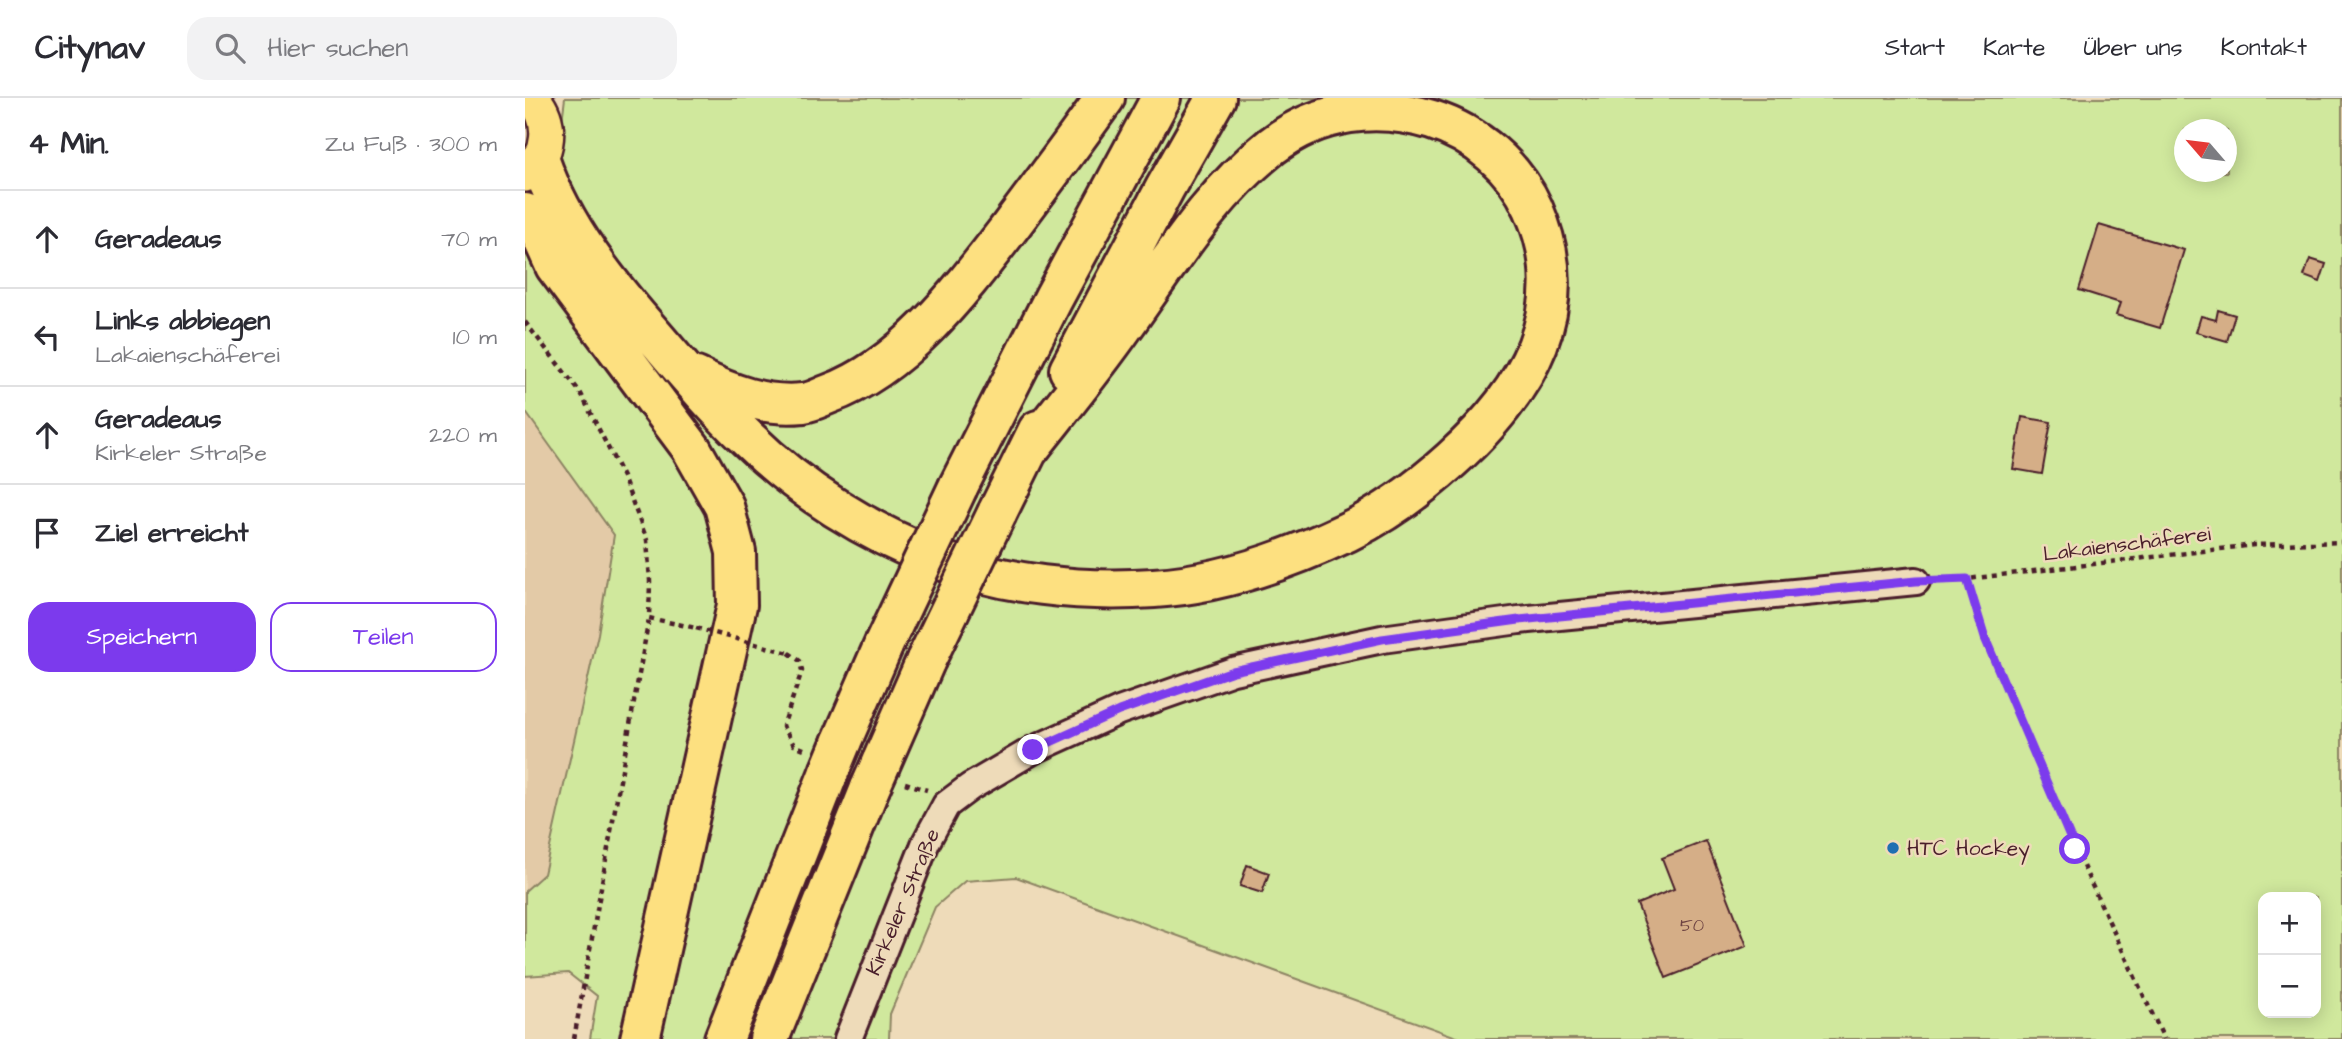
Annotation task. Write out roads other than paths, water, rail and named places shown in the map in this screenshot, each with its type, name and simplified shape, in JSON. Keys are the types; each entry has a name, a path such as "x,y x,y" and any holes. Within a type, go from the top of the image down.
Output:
{"highway":[{"path":"685,372 719,388 770,404 806,403 874,372 925,327 972,276 1051,174 1105,98"},
{"path":"724,1039 835,757 884,644 958,487 1053,299 1161,98"},
{"path":"768,1039 875,776 926,660 1027,452 1165,188 1216,98"},
{"path":"532,168 551,193 590,256 634,313 749,441 802,485 905,547 981,575 1038,584 1098,589 1157,588 1227,576 1297,554 1352,530 1422,486 1479,435 1525,377 1544,328 1550,290 1549,255 1539,221 1523,187 1498,159 1469,136 1436,121 1395,111 1358,111 1318,119 1275,143 1226,187 1175,252 1122,329 1027,452"},
{"path":"525,213 537,226 555,267 691,447 724,506 736,552 737,606 640,1039"},
{"path":"525,243 555,267"}],"main road":[{"path":"532,168 546,146 548,130 542,103"}],"lane":[{"name":"Kirkeler Straße","path":"848,1039 926,842 946,805 970,787 1033,750 1119,711 1233,671 1382,639 1519,620 1916,581"}],"place":[{"name":"HTC Hockey","path":"1893,848"}]}
